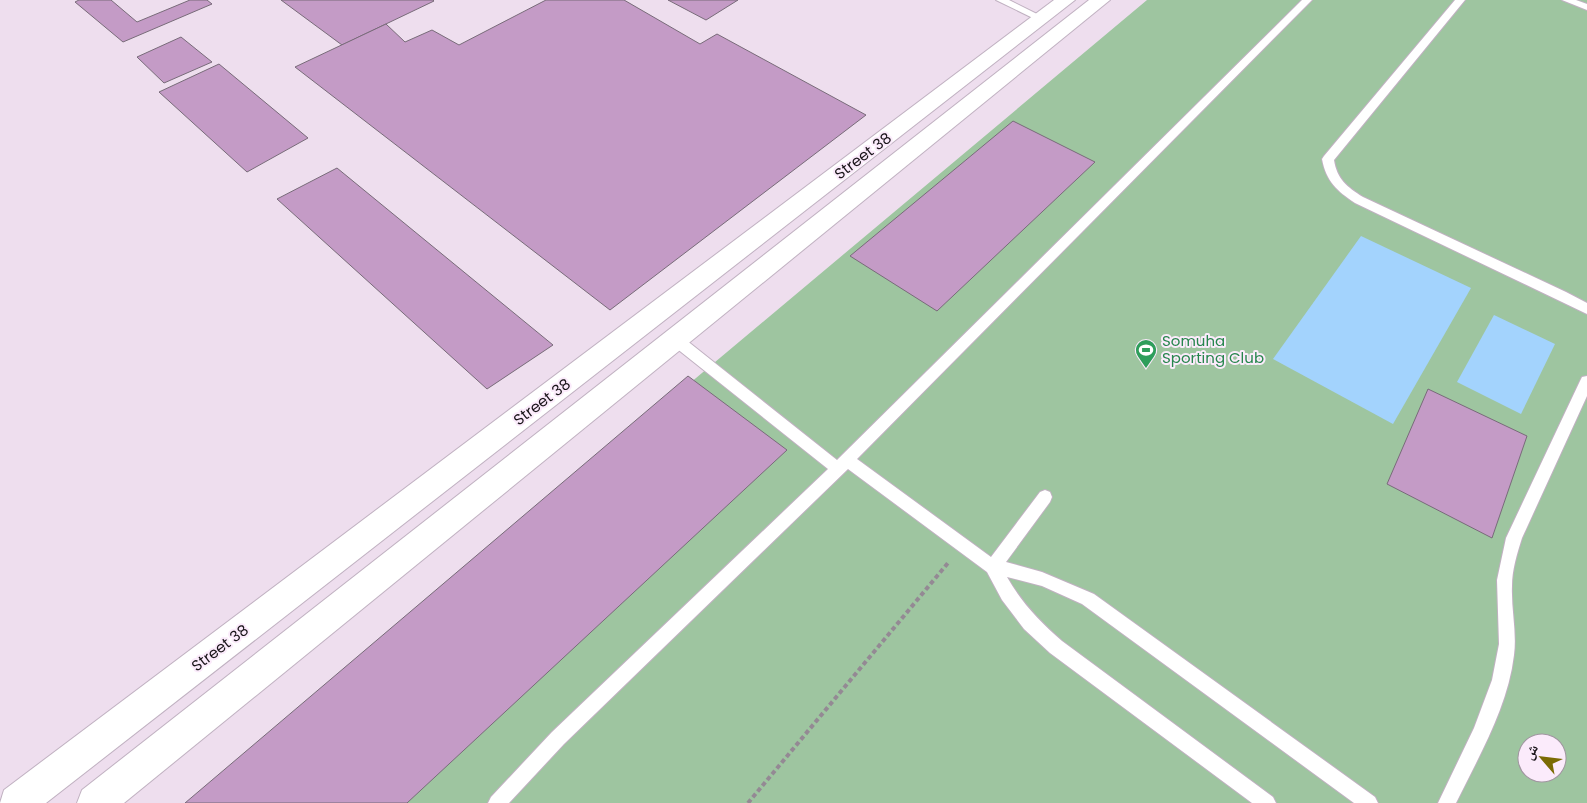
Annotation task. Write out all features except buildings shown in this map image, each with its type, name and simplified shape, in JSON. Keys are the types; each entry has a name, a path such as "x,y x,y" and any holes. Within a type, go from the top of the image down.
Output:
{"street":[{"name":"Street 38","path":"16,803 1066,0"},
{"name":"Street 38","path":"95,803 1101,0"}],"lane":[{"path":"1001,0 1042,19"},
{"path":"497,803 558,738 842,465 1307,0"},
{"path":"1460,0 1328,159 1329,173 1340,188 1359,200 1562,295 1587,309"},
{"path":"1567,0 1587,7"},
{"path":"676,340 842,465 993,567 1008,595 1030,623 1056,647 1267,803"},
{"path":"1447,803 1496,695 1505,662 1508,627 1504,594 1506,564 1587,381"},
{"path":"993,567 1046,497"},
{"path":"993,567 1025,572 1057,583 1088,599 1369,803"}],"path":[{"path":"748,803 963,545"}],"green space":[{"name":"Somuha Sporting Club","path":"1147,0 1587,0 1587,803 189,803"}],"water":[{"path":"1361,236 1471,288 1393,424 1273,359"},
{"path":"1494,315 1555,344 1521,414 1457,382"}],"place":[{"name":"Somuha Sporting Club","path":"1146,369"}]}
